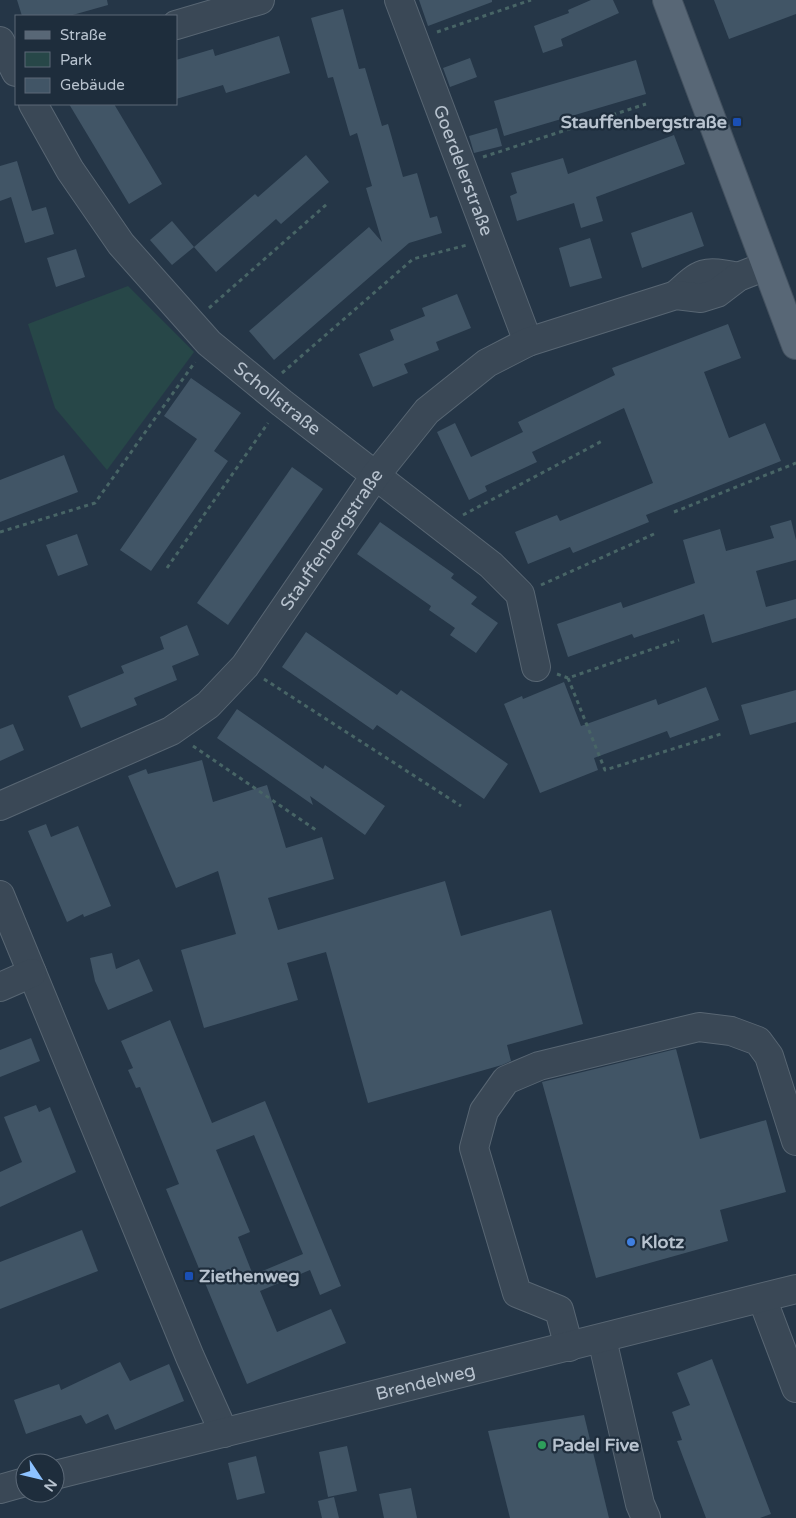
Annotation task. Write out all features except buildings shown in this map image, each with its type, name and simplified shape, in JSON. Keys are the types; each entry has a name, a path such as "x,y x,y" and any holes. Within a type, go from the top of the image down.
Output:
{"main road":[{"path":"667,0 796,344"}],"street":[{"path":"178,23 260,0"},
{"name":"Goerdelerstraße","path":"399,0 528,342"},
{"path":"0,40 15,70"},
{"name":"Schollstraße","path":"34,105 70,170 121,244 200,333 273,395 368,486 441,526 491,565 520,594"},
{"name":"Stauffenbergstraße","path":"0,806 171,731 208,705 245,666 368,486 427,411 488,363 528,342 676,295 696,276 713,272 738,276 766,266"},
{"path":"520,594 536,667"},
{"path":"0,895 190,1357 224,1433"},
{"path":"0,987 32,973"},
{"path":"569,1347 559,1310 517,1293 474,1148 484,1112 506,1080 539,1066 699,1027 731,1031 758,1041 769,1056 796,1141"},
{"name":"Brendelweg","path":"65,1473 796,1289"},
{"path":"762,1298 796,1388"},
{"path":"602,1339 640,1504 646,1518"},
{"path":"0,1489 15,1485"}],"path":[{"path":"414,40 531,0"},
{"path":"461,164 646,104"},
{"path":"0,532 95,503 200,333 327,204"},
{"path":"167,568 273,395 413,259 489,239"},
{"path":"441,526 602,441"},
{"path":"674,512 796,463"},
{"path":"520,594 654,534"},
{"path":"536,667 568,678 679,640"},
{"path":"245,666 460,806"},
{"path":"568,678 605,770 721,734"},
{"path":"171,731 316,830"}],"green space":[{"path":"128,286 194,352 107,470 55,408 28,324"}],"place":[{"name":"Stauffenbergstraße","path":"737,122"},
{"name":"Klotz","path":"631,1242"},
{"name":"Ziethenweg","path":"189,1276"},
{"name":"Padel Five","path":"542,1445"}]}
